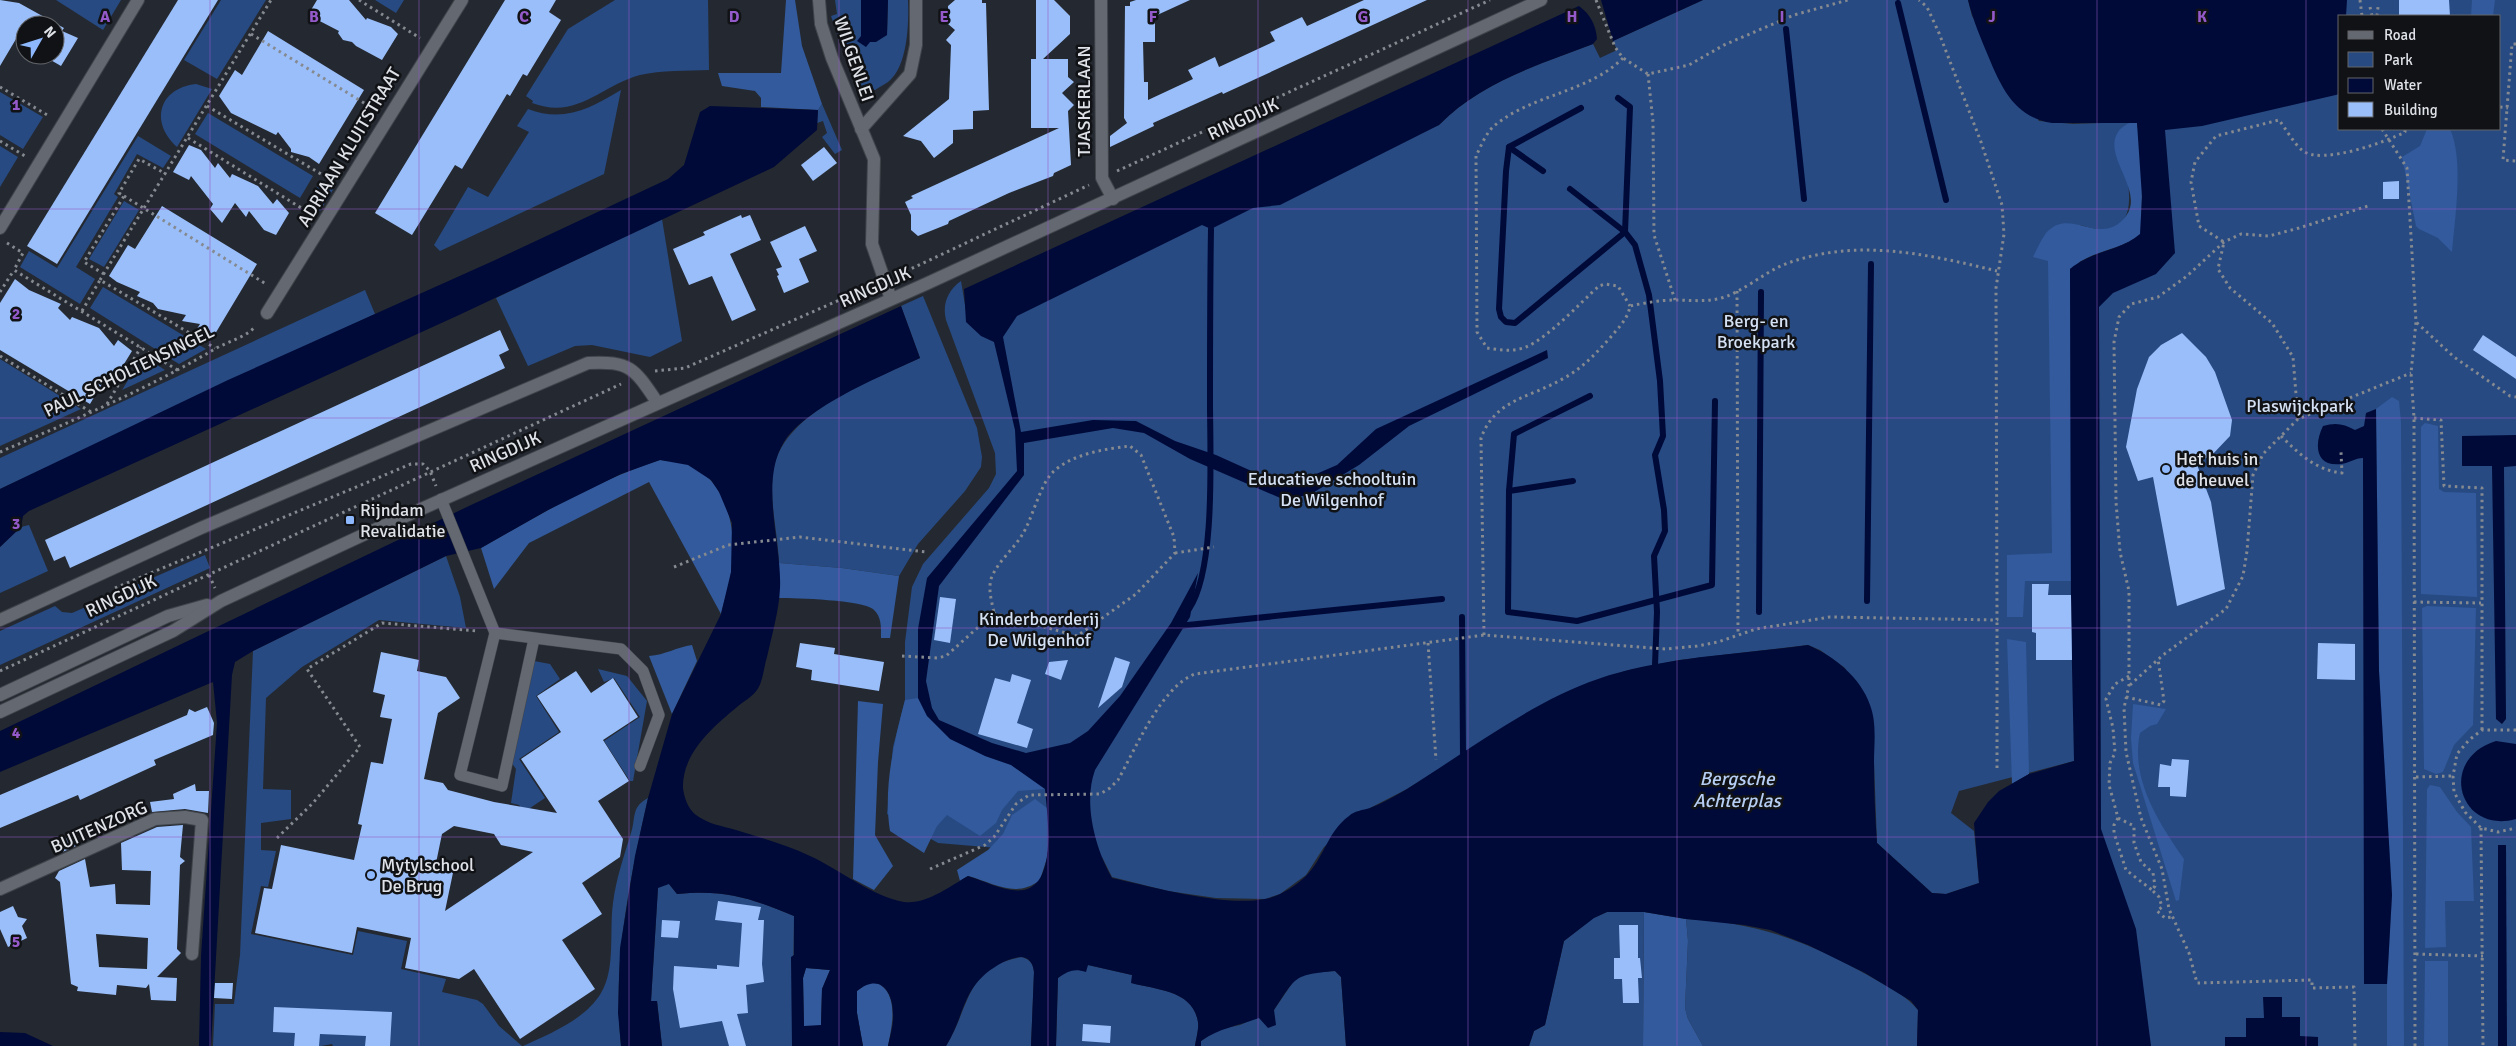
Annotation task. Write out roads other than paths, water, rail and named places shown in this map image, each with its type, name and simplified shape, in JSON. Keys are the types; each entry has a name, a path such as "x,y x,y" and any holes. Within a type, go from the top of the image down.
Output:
{"street":[{"path":"0,228 138,0"},
{"name":"ADRIAAN KLUITSTRAAT","path":"267,313 325,223 387,117 462,0"},
{"name":"WILGENLEI","path":"819,0 821,24 832,58 874,159 872,244 883,281 891,299"},
{"name":"WILGENLEI","path":"861,129 910,74 916,45 916,0"},
{"name":"TJASKERLAAN","path":"1101,0 1102,178 1112,199"},
{"name":"RINGDIJK","path":"0,695 168,616 221,601 443,505 657,402 1112,199 1541,0"},
{"name":"RINGDIJK","path":"0,620 201,528 588,363 614,362 624,365 639,376 657,402"},
{"name":"RINGDIJK","path":"0,712 173,631 221,601"},
{"name":"BUITENZORG","path":"0,889 155,818 185,817 202,820 192,954"}],"lane":[{"path":"443,505 495,633 460,775 502,786 534,639"},
{"path":"495,633 621,649 643,671 659,715 640,766"}],"water":[{"path":"861,0 888,0 887,35 876,42 870,42 866,47 857,41 861,36"},
{"path":"1601,0 1703,0 1613,41"},
{"name":"Bergsche Achterplas","path":"1968,0 2347,0 2346,15 2338,15 2338,94 2202,126 2165,130 2175,253 2156,274 2113,293 2099,307 2101,829 2136,929 2151,1046 1917,1046 1918,1010 1911,1001 1865,973 1808,945 1770,930 1744,925 1686,919 1644,912 1607,912 1594,918 1564,941 1545,1025 1534,1031 1529,1046 1346,1046 1341,977 1335,971 1311,974 1297,979 1274,1010 1276,1025 1268,1028 1259,1018 1215,1033 1201,1041 1201,1046 1195,1046 1198,1022 1195,1011 1189,1003 1172,993 1131,983 1132,975 1088,965 1086,972 1071,971 1058,978 1056,1046 1031,1046 1034,972 1030,961 1020,957 1000,964 986,973 977,982 946,1046 888,1046 893,1018 892,1005 887,991 878,984 872,984 857,991 857,1013 863,1046 792,1046 791,957 794,955 794,916 737,896 709,893 677,894 669,884 658,888 651,1001 657,1001 662,1046 621,1046 618,1013 620,948 635,856 648,798 672,714 721,614 731,572 732,523 719,492 711,480 688,465 660,460 621,474 548,510 481,548 446,556 253,651 235,662 232,675 211,1046 199,1046 201,956 217,723 213,682 0,772 0,731 471,505 901,306 920,358 866,383 827,404 795,429 784,442 777,458 772,494 780,588 777,614 762,678 755,692 718,723 693,752 684,775 683,788 691,810 705,821 801,852 868,889 892,899 904,902 921,901 968,876 1010,890 1024,890 1035,885 1042,875 1048,846 1045,789 1011,765 985,756 950,739 927,716 918,698 918,629 927,578 1017,471 1015,430 994,342 981,336 966,322 964,289 1579,6 1589,16 1594,25 1597,39 1593,44 1511,76 1473,97 1439,125 1280,205 1253,208 1211,229 1202,225 1017,316 1003,337 1021,432 1093,420 1136,421 1175,441 1216,455 1267,478 1300,481 1337,465 1376,429 1547,350 1548,358 1409,426 1359,465 1311,494 1285,500 1190,459 1144,433 1113,428 1024,443 1024,475 939,586 926,681 932,708 939,720 992,743 1026,753 1070,743 1088,731 1120,696 1171,623 1198,573 1190,617 1095,770 1090,797 1093,825 1100,853 1112,878 1188,895 1248,901 1276,896 1301,881 1317,862 1330,838 1342,822 1351,814 1375,806 1398,794 1500,728 1549,700 1598,679 1650,665 1808,645 1827,655 1845,669 1860,686 1870,705 1874,726 1877,843 1932,893 1946,894 1979,883 1974,823 1988,802 1999,791 2029,774 2074,761 2071,620 2070,269 2079,262 2124,244 2140,234 2142,197 2137,123 2052,123 2028,115 2019,108 2005,91 1980,37","holes":["806,968 830,970 822,989 821,1025 804,1026 803,978"]},
{"path":"710,106 818,110 817,130 774,167 459,315 29,511 23,516 21,527 0,547 0,489 228,380 493,261 668,179 684,165 700,112"},
{"path":"2376,409 2379,671 2392,895 2387,984 2364,984 2363,458 2341,464 2326,462 2319,453 2318,440 2323,426 2340,424 2355,430 2364,426 2366,413"},
{"path":"2516,435 2516,466 2504,467 2506,719 2502,724 2496,719 2492,466 2462,466 2462,436"},
{"path":"2496,741 2516,744 2516,819 2496,821 2481,816 2469,806 2462,793 2461,778 2466,763 2478,750"},
{"path":"2498,845 2506,845 2507,1046 2498,1046"},
{"path":"2263,997 2282,997 2282,1017 2300,1017 2300,1036 2318,1037 2318,1046 2225,1046 2225,1037 2246,1037 2246,1018 2264,1018"},
{"path":"0,1032 25,1033 53,1046 0,1046"}],"waterway":[{"path":"1898,3 1946,200"},
{"path":"1786,29 1804,199"},
{"path":"1581,108 1509,147 1506,171 1499,309 1501,317 1506,322 1515,323 1625,232 1630,107 1618,98"},
{"path":"1509,147 1543,171"},
{"path":"1570,189 1625,232 1635,245 1649,295 1660,381 1663,436 1655,455 1664,510 1665,531 1654,556 1657,612 1655,665"},
{"path":"1189,609 1198,591 1204,567 1210,510 1211,229"},
{"path":"1867,601 1871,264"},
{"path":"1759,612 1761,292"},
{"path":"1509,491 1514,434 1590,396"},
{"path":"1573,481 1509,491 1508,612 1577,621 1712,585 1715,401"},
{"path":"1178,626 1442,599"},
{"path":"1462,617 1463,754"}],"place":[{"name":"Het huis in de heuvel","path":"2166,469"},
{"name":"Rijndam Revalidatie","path":"350,520"},
{"name":"Mytylschool De Brug","path":"371,875"}],"park label":[{"name":"Berg- en Broekpark","path":"1756,331"},
{"name":"Plaswijckpark","path":"2300,406"},
{"name":"Educatieve schooltuin De Wilgenhof","path":"1332,489"},
{"name":"Kinderboerderij De Wilgenhof","path":"1039,629"}]}
